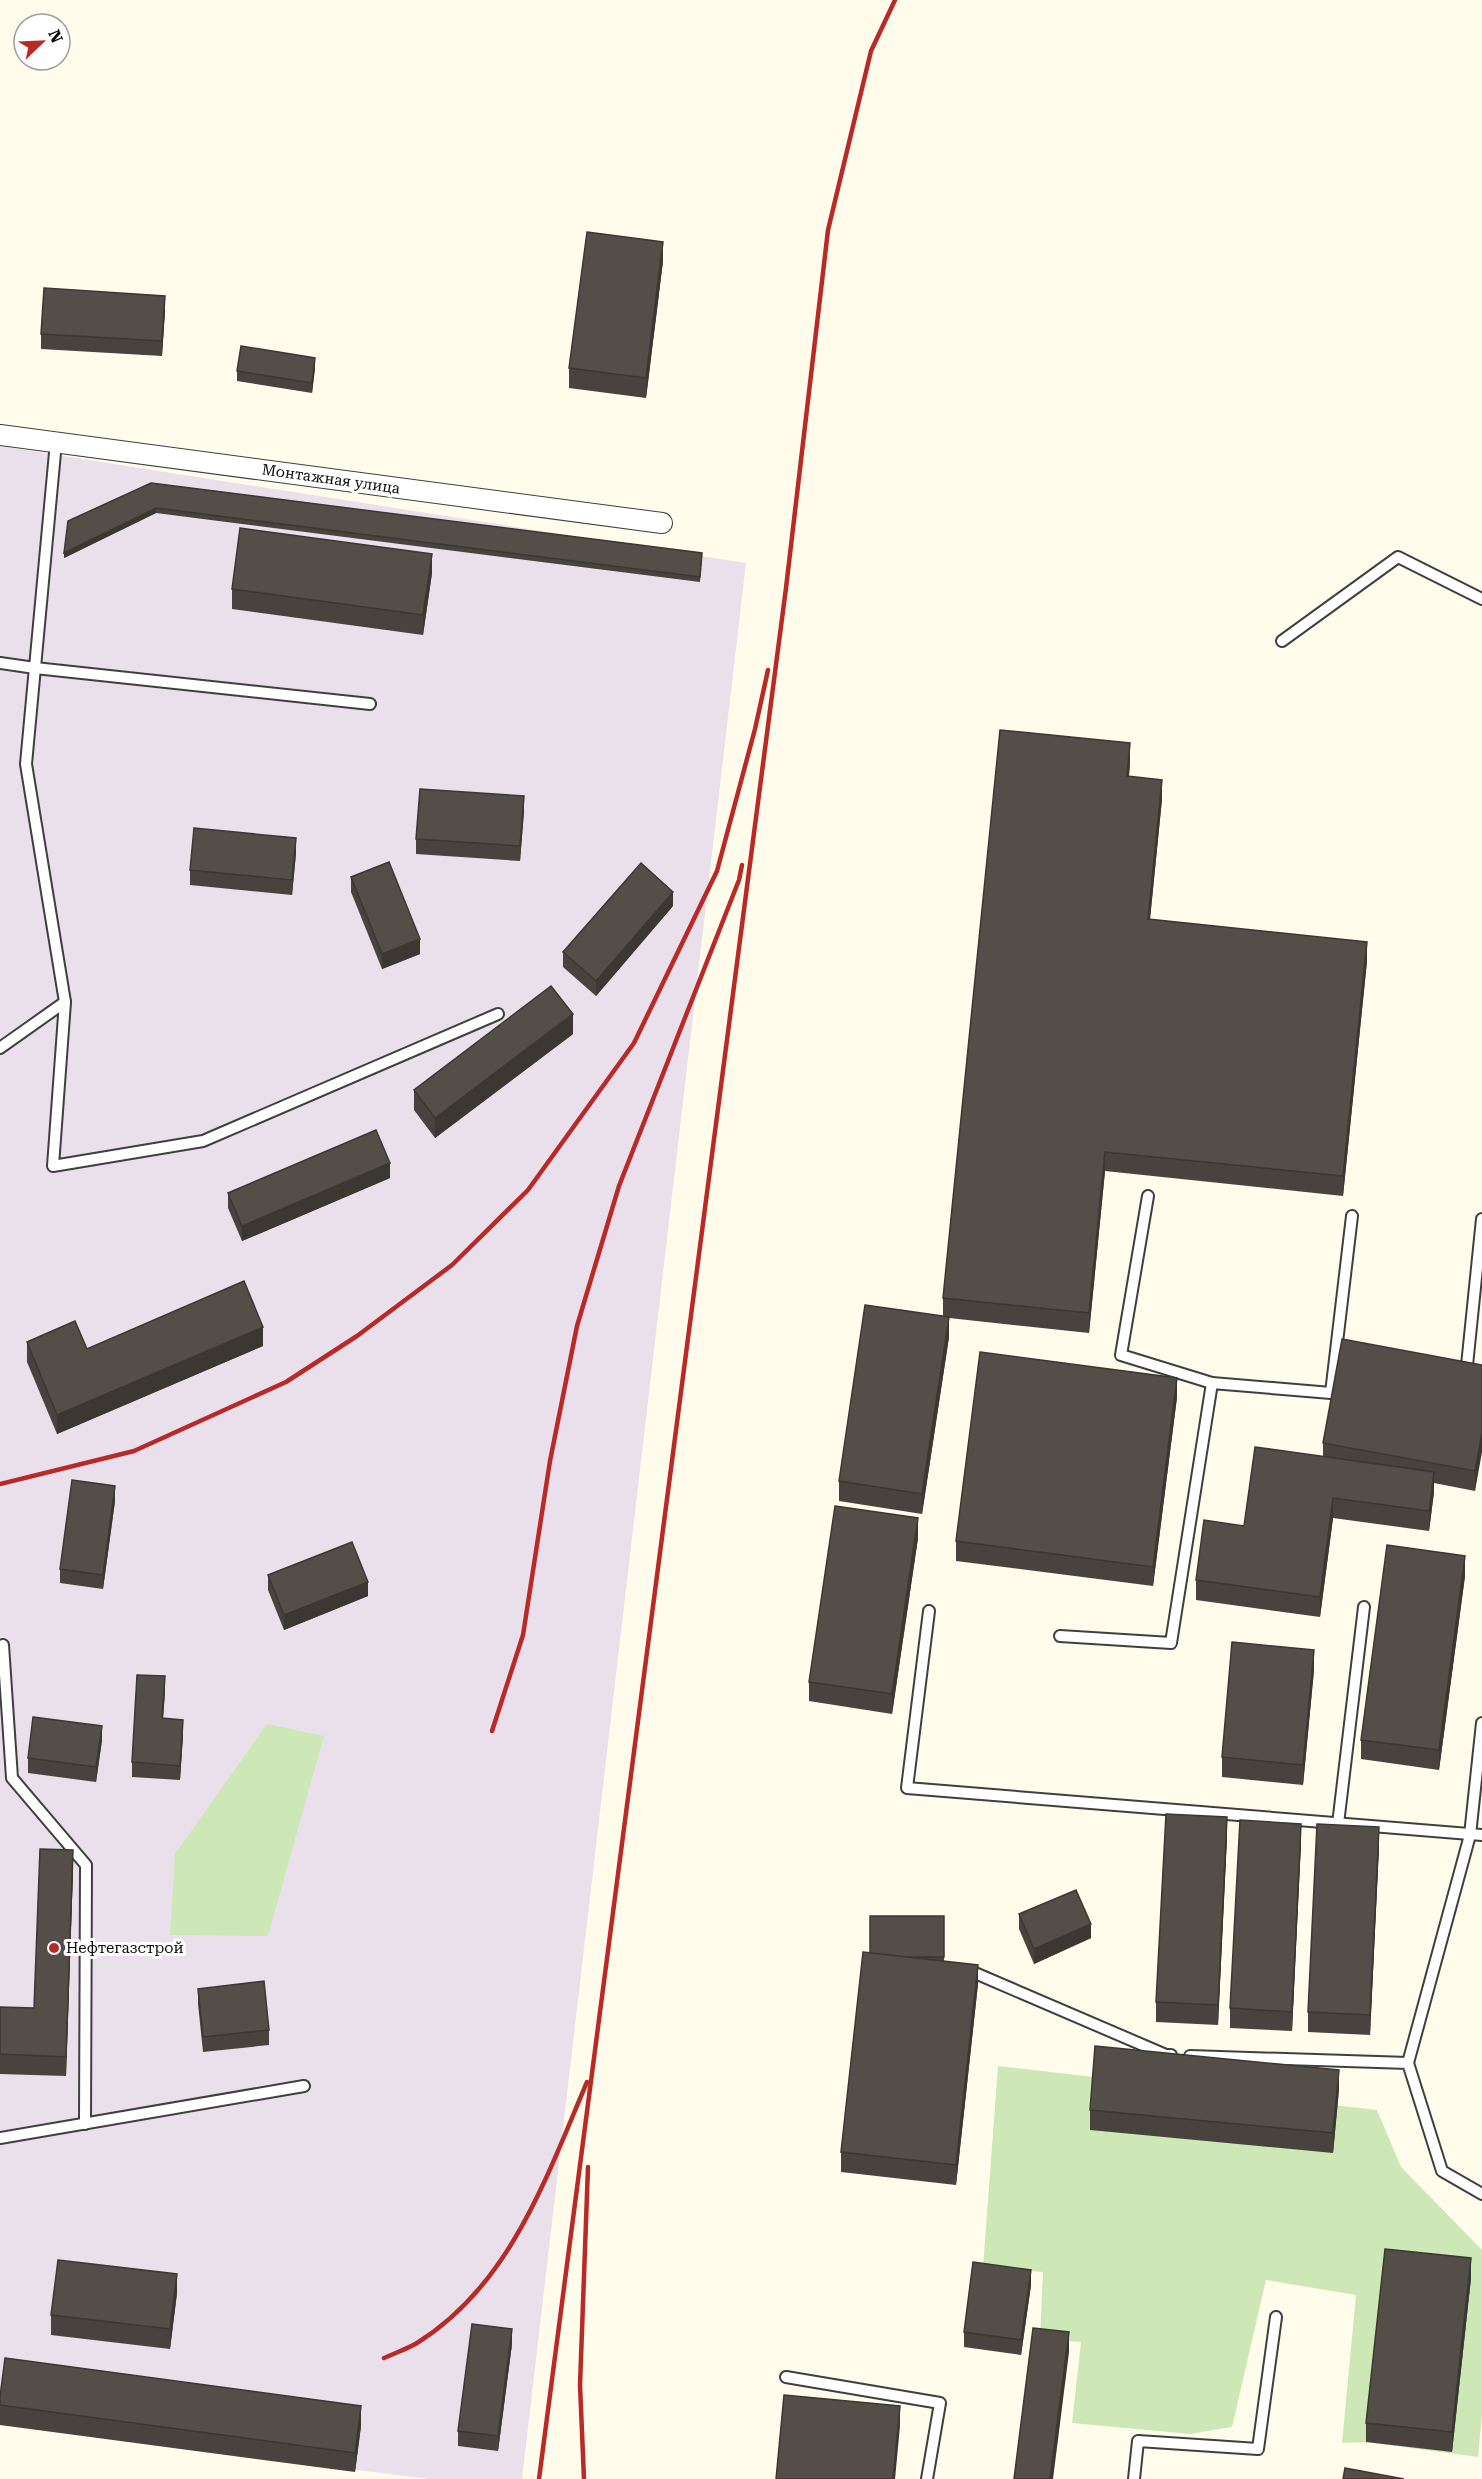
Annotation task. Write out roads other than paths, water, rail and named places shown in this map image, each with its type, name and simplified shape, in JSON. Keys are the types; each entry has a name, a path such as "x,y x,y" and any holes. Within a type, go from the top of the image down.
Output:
{"street":[{"name":"Монтажная улица","path":"0,435 662,523"}],"lane":[{"path":"56,442 26,764 65,1002 53,1166 203,1141 498,1014"},
{"path":"1282,641 1398,557 1482,599"},
{"path":"0,663 369,704"},
{"path":"0,1048 65,1002"},
{"path":"1148,1196 1121,1355 1212,1383 1353,1395"},
{"path":"1331,1393 1352,1216"},
{"path":"1457,1378 1467,1375 1482,1219"},
{"path":"1060,1636 1171,1643 1212,1383"},
{"path":"1338,1824 1364,1607"},
{"path":"929,1611 907,1788 1482,1835"},
{"path":"3,1645 12,1779 86,1865 85,2124"},
{"path":"1482,1723 1470,1835 1408,2063 1442,2171 1482,2194"},
{"path":"975,1973 1166,2055 1408,2063"},
{"path":"0,2138 304,2086"},
{"path":"1134,2479 1138,2441 1258,2449 1276,2317"},
{"path":"786,2378 940,2403 927,2479"}],"railway":[{"path":"539,2479 786,588 828,230 871,51 895,0"},
{"path":"0,1484 134,1451 286,1382 357,1336 452,1265 528,1190 634,1043 717,871 755,729 768,670"},
{"path":"492,1731 523,1635 550,1461 577,1326 619,1186 739,880 742,865"},
{"path":"384,2358 417,2343 449,2319 477,2291 501,2260 522,2227 540,2191 587,2082"},
{"path":"584,2479 580,2385 588,2167"}],"place":[{"name":"Нефтегазстрой","path":"54,1948"}]}
